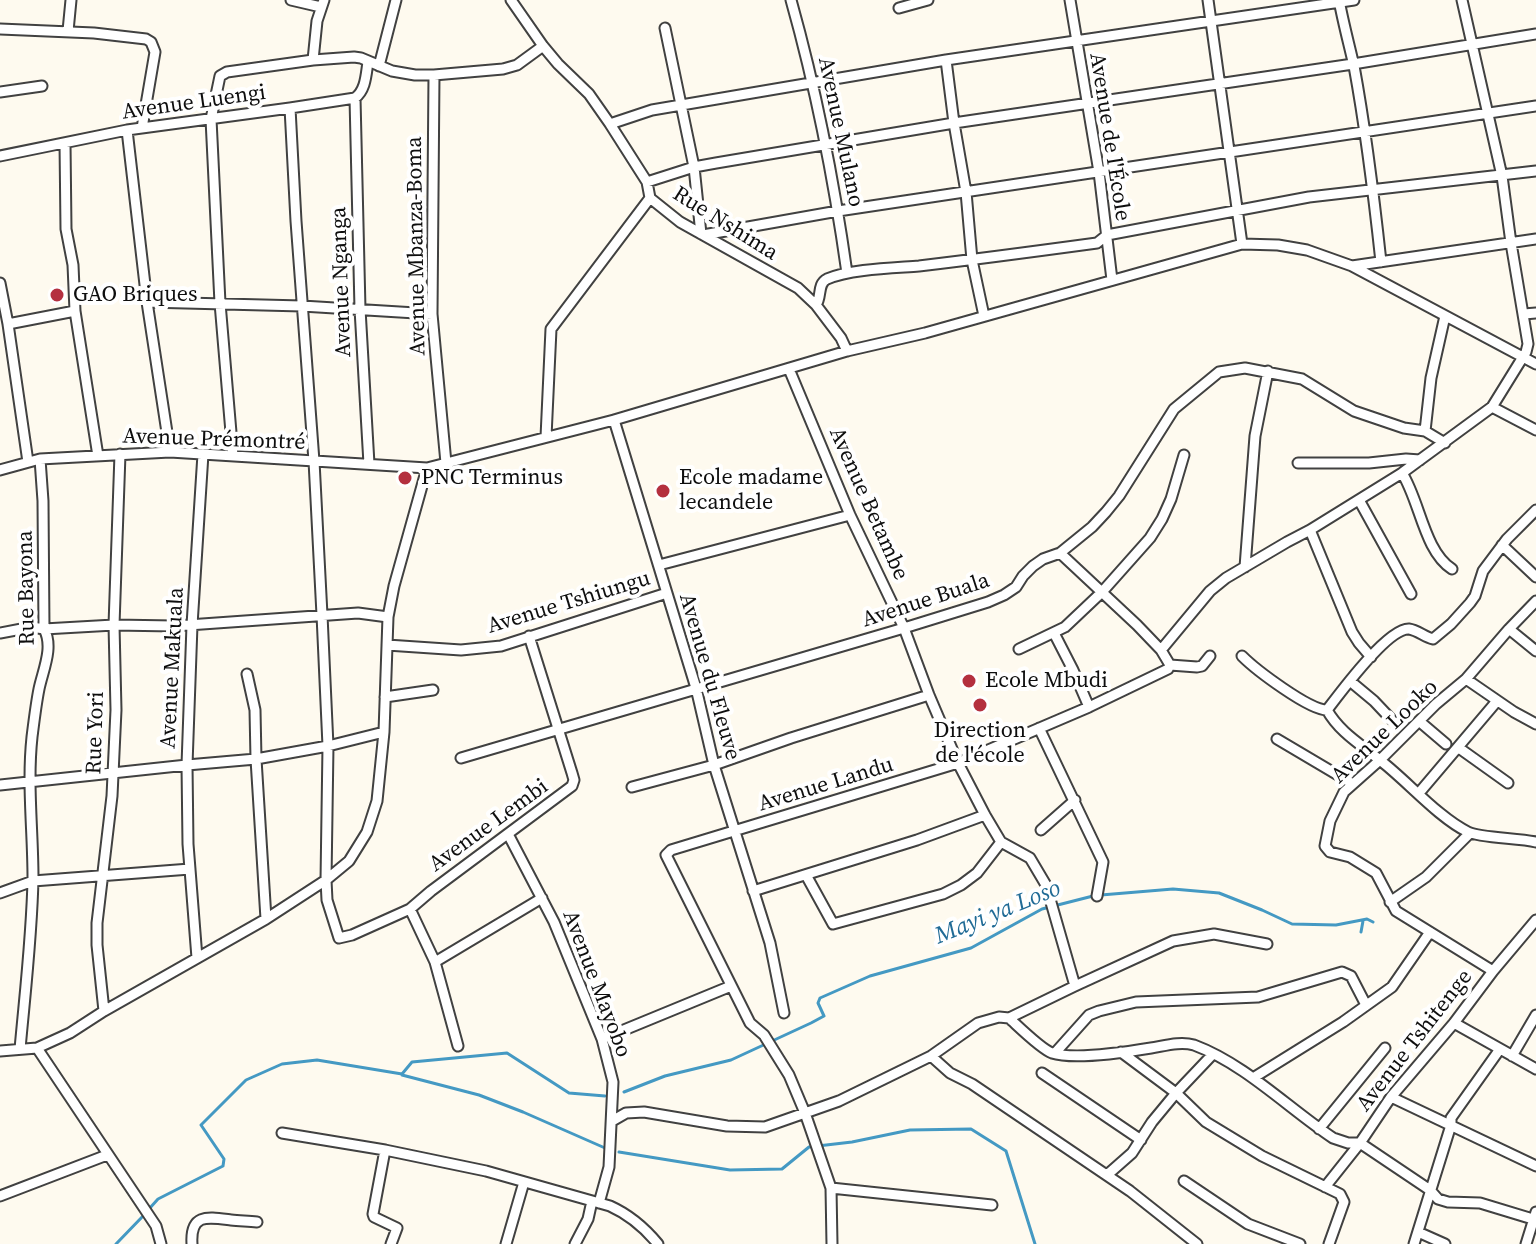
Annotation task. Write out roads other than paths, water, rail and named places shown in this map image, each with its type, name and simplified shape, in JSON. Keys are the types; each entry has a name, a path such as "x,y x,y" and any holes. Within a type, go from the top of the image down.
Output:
{"street":[{"path":"68,31 71,0"},
{"path":"291,0 322,3 313,60"},
{"path":"379,66 396,0"},
{"name":"Rue Nshima","path":"511,0 543,46 589,94 647,182 650,198 680,222 798,288 816,305 847,351"},
{"name":"Avenue Mulano","path":"791,0 813,83 847,273"},
{"path":"899,8 928,0"},
{"name":"Avenue de l'École","path":"1070,0 1099,172 1112,280"},
{"path":"1208,0 1242,244"},
{"path":"610,124 652,110 946,60 1354,0"},
{"path":"1161,650 1210,591 1402,473 1492,407 1523,358 1528,344 1502,176 1462,0"},
{"path":"1339,1 1365,131 1381,262"},
{"path":"665,28 694,167 702,234 1536,106"},
{"path":"0,29 68,31 151,42 155,52 142,128"},
{"path":"647,182 694,167 954,123 1536,34"},
{"path":"233,456 220,303 211,119 217,83 222,74 354,57 392,71 415,75 503,69 517,65 543,46"},
{"path":"946,60 966,192 972,260 984,316"},
{"path":"355,98 363,88 368,62"},
{"name":"Avenue Mbanza-Boma","path":"434,75 432,314 446,463"},
{"path":"0,92 42,86"},
{"name":"Avenue Luengi","path":"0,156 127,130 355,98"},
{"name":"Avenue Nganga","path":"355,98 360,309 369,464"},
{"path":"290,108 322,615 328,746 326,880"},
{"path":"127,130 147,302 170,452"},
{"path":"65,143 66,229 73,265 75,311 98,456"},
{"path":"816,305 824,281 847,273 1097,243 1107,235 1309,197 1536,171"},
{"path":"546,437 551,329 650,198"},
{"path":"1352,266 1536,239"},
{"name":"Avenue Prémontré","path":"0,470 40,459 170,452 427,468 614,420 847,351 1242,244 1307,250 1352,266 1536,364"},
{"path":"0,283 28,462"},
{"path":"147,302 302,306 432,314"},
{"path":"8,324 75,311"},
{"path":"1524,314 1536,313"},
{"path":"1425,431 1431,378 1445,316"},
{"name":"Avenue Buala","path":"461,758 904,628 1004,595 1043,559 1060,553 1092,527 1113,504 1174,409 1219,372 1245,368 1302,379 1354,411 1404,428 1425,431 1445,443"},
{"name":"Avenue Betambe","path":"789,369 850,515 904,628 958,763 1001,842"},
{"path":"1245,567 1255,436 1268,371"},
{"path":"1492,407 1536,430"},
{"name":"Avenue du Fleuve","path":"614,420 696,688 714,765 770,943 784,1013"},
{"name":"Rue Yori","path":"104,1011 97,945 98,901 112,796 120,454"},
{"name":"Avenue Makuala","path":"203,454 187,765 256,759 384,732"},
{"path":"1019,649 1065,627 1102,592 1150,538 1171,499 1184,455"},
{"name":"Rue Bayona","path":"20,1049 33,881 29,781 32,738 48,650 48,637 44,629 40,459"},
{"path":"1298,463 1420,460"},
{"path":"0,1051 37,1048 70,1033 266,919 349,861 373,817 377,801 384,732 388,617 427,468"},
{"path":"1402,473 1410,485 1437,555 1452,569"},
{"path":"1359,500 1411,594"},
{"path":"1327,710 1371,657 1399,631 1408,629 1428,638 1436,638 1451,624 1475,596 1483,571 1502,545 1536,510"},
{"path":"659,565 850,515"},
{"path":"1310,530 1352,632 1371,657"},
{"path":"1502,545 1536,577"},
{"path":"1060,553 1161,650 1170,665 1202,666 1210,656"},
{"name":"Avenue Tshiungu","path":"387,645 461,650 501,646 667,593"},
{"name":"Avenue Looko","path":"1493,971 1396,911 1376,873 1350,857 1330,852 1325,846 1330,821 1344,792 1466,679 1536,601"},
{"path":"0,633 32,627 174,626 358,613 388,617"},
{"path":"1509,629 1536,651"},
{"path":"1054,633 1089,707"},
{"name":"Avenue Lembi","path":"326,880 327,900 339,938 352,935 410,909 572,786 574,780 529,636"},
{"path":"1242,656 1313,707 1327,710 1334,722 1356,743 1451,821 1470,833 1536,842"},
{"name":"Avenue Landu","path":"731,986 666,855 671,850 958,763 1089,707 1168,669 1170,665"},
{"path":"247,674 255,710 266,919"},
{"path":"1466,679 1536,724"},
{"path":"1350,681 1391,719"},
{"path":"385,697 433,690"},
{"path":"632,787 714,765 929,695"},
{"path":"1419,793 1497,701"},
{"path":"1419,721 1446,744"},
{"path":"1039,728 1103,862 1097,896"},
{"path":"1277,739 1353,784"},
{"path":"1459,748 1508,783"},
{"path":"0,785 187,765 197,958"},
{"path":"1041,830 1075,800"},
{"path":"753,891 917,840 985,815"},
{"path":"1390,902 1426,877 1470,833"},
{"name":"Avenue Mayobo","path":"508,834 542,898 602,1039 613,1082 609,1167 575,1244"},
{"path":"806,875 833,924 943,894 977,873 1001,842 1030,858 1046,885 1075,986"},
{"path":"0,893 33,881 190,869"},
{"path":"435,962 542,898"},
{"path":"410,909 435,962 458,1046"},
{"name":"Avenue Tshitenge","path":"1325,1187 1391,1097 1536,920"},
{"path":"1253,1078 1343,1022 1392,987 1430,932"},
{"path":"612,1121 626,1113 644,1112 708,1124 765,1127 839,1101 931,1056 978,1023 999,1017 1009,1018 1163,945 1214,934 1267,944"},
{"path":"1055,1053 1089,1015 1136,1002 1258,997 1346,972 1366,1005"},
{"path":"602,1039 731,986 750,1023 764,1035 789,1075 805,1113 831,1188 832,1244"},
{"path":"1512,1056 1536,1015"},
{"path":"1009,1018 1045,1049 1055,1053 1121,1052 1186,1043 1213,1054 1253,1078 1319,1129 1338,1141 1360,1143 1430,1190 1438,1199 1480,1203 1535,1217 1526,1244"},
{"path":"1454,1023 1536,1069"},
{"path":"37,1048 156,1226 161,1244"},
{"path":"1319,1129 1385,1048"},
{"path":"1414,1244 1451,1118 1500,1049"},
{"path":"1121,1052 1176,1093 1206,1122 1262,1156 1340,1194 1344,1202 1329,1244"},
{"path":"1107,1175 1132,1153 1152,1122 1213,1054"},
{"path":"931,1056 950,1073 972,1084 1130,1191 1197,1244"},
{"path":"1042,1073 1141,1140"},
{"path":"1391,1097 1536,1166"},
{"path":"282,1133 486,1171 596,1202 631,1217 658,1244"},
{"path":"385,1150 373,1214 397,1228 391,1244"},
{"path":"0,1196 107,1155"},
{"path":"1184,1181 1248,1224 1300,1244"},
{"path":"506,1244 524,1182"},
{"path":"831,1188 992,1205"},
{"path":"192,1244 192,1229 202,1218 257,1222"},
{"path":"1418,1232 1445,1244"}],"waterway":[{"name":"Mayi ya Loso","path":"1101,895 1173,889 1219,893 1292,924 1336,925 1367,919 1373,922"},
{"name":"Mayi ya Loso","path":"624,1092 665,1076 731,1060 811,1023 824,1016 818,1003 820,998 870,976 971,948 1042,909 1093,896"},
{"path":"1361,932 1363,921"},
{"name":"Mayi ya Loso","path":"149,1209 158,1199 223,1166 224,1159 201,1125 246,1080 282,1064 317,1060 402,1074 412,1062 507,1053 569,1093 605,1096"},
{"path":"402,1075 479,1095 605,1148"},
{"path":"619,1152 730,1170 782,1169 809,1147 910,1130 971,1129 1006,1151 1035,1244"},
{"name":"Mayi ya Loso","path":"116,1244 144,1215"}],"place":[{"name":"GAO Briques","path":"57,295"},
{"name":"PNC Terminus","path":"405,478"},
{"name":"Ecole madame lecandele","path":"663,491"},
{"name":"Ecole Mbudi","path":"969,681"},
{"name":"Direction de l'école","path":"980,705"}]}
